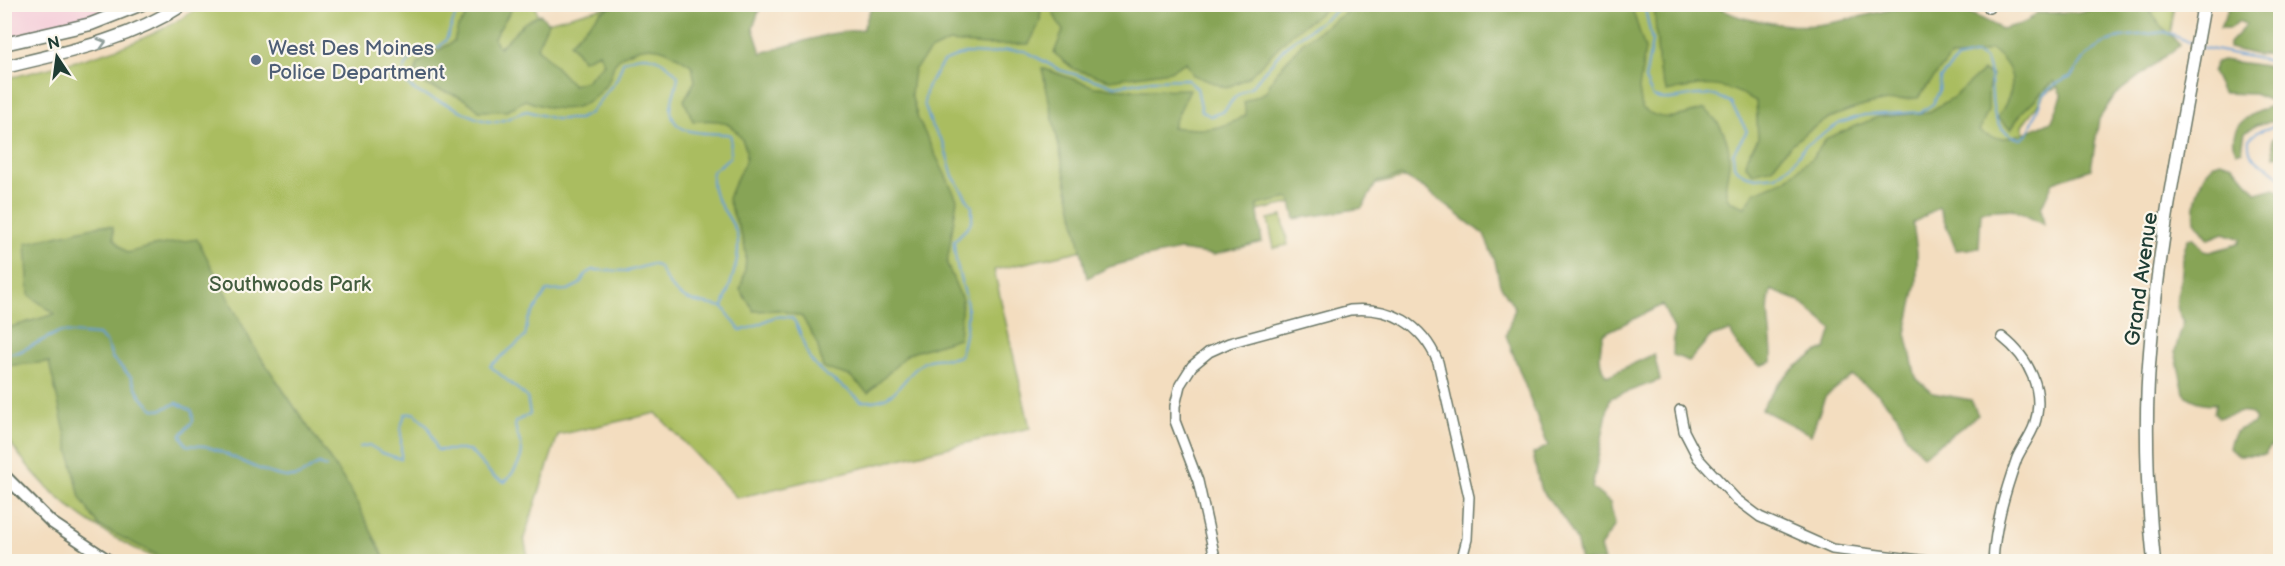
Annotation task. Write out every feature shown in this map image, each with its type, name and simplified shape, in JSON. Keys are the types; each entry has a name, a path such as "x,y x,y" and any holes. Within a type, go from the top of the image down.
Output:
{"main road":[{"path":"4,44 91,24 142,4"},
{"path":"4,67 117,39 150,24 184,4"},
{"name":"Grand Avenue","path":"2154,561 2147,467 2150,353 2165,237 2204,4"}],"street":[{"path":"1216,561 1198,481 1179,435 1175,406 1180,385 1192,366 1209,352 1229,343 1350,310 1366,308 1397,315 1418,330 1432,348 1438,362 1469,497 1467,539 1461,561"},
{"path":"1993,561 1994,533 2003,499 2018,457 2034,429 2038,405 2032,373 2019,352 2002,337"},
{"path":"1680,410 1684,431 1698,458 1736,499 1760,517 1832,549 1935,561"},
{"path":"4,475 51,522 111,561"}],"shaded area":[{"path":"4,5 130,5 101,16 5,40"}],"green space":[{"name":"Southwoods Park","path":"203,4 535,5 540,24 613,5 704,5 757,64 1009,5 1683,4 1724,69 2003,44 2175,5 2170,35 2160,32 2047,92 2022,125 2033,170 1528,283 1498,157 994,270 1030,428 737,498 656,413 558,435 524,538 529,562 162,561 114,538 73,510 38,477 5,435 4,79 108,52 132,43 157,32"},
{"path":"1372,4 1432,7 1631,5 1645,49 1639,89 1642,108 1665,117 1680,116 1705,109 1711,114 1727,141 1729,164 1727,196 1729,201 1745,207 1755,192 1785,180 1813,157 1827,138 1878,117 1929,112 1954,97 1983,71 1992,75 1988,91 1988,111 1979,131 1988,136 2006,138 2015,136 2052,121 2062,96 2054,81 2022,112 2011,129 1997,118 2011,90 2011,73 2007,65 1991,49 1968,57 1950,57 1918,98 1876,103 1836,116 1801,137 1785,151 1772,168 1753,173 1746,166 1747,156 1758,139 1756,101 1723,87 1702,85 1667,92 1659,71 1654,5 1717,5 1743,18 1801,26 1829,23 1895,9 1934,6 1964,12 2001,29 2025,23 2037,13 2078,12 2114,5 2146,6 2160,25 2180,45 2115,95 2099,119 2091,169 2053,182 2041,208 2044,225 2013,209 1981,211 1979,248 1956,250 1939,207 1913,223 1917,252 1917,282 1906,333 1916,378 1933,393 1971,400 1978,415 1923,456 1906,436 1899,417 1878,394 1852,376 1825,397 1811,435 1761,409 1775,388 1789,373 1804,360 1826,348 1832,329 1799,301 1771,290 1768,308 1772,362 1760,366 1740,349 1730,331 1710,337 1689,361 1673,355 1674,329 1662,305 1603,334 1601,362 1607,376 1654,354 1660,380 1610,398 1592,488 1610,503 1615,525 1600,547 1604,561 1581,561 1576,540 1564,519 1540,488 1533,454 1548,446 1506,335 1515,308 1500,285 1495,261 1484,235 1424,188 1402,176 1377,182 1362,208 1295,219 1290,198 1257,205 1262,242 1214,255 1180,250 1109,267 1087,278 1042,68 1095,87 1135,90 1190,89 1172,127 1201,129 1219,127 1246,115 1244,102 1266,92 1275,74 1303,42 1351,9"},
{"path":"475,5 514,5 494,38 499,48 524,23 540,14 548,23 537,47 573,85 586,81 604,63 599,53 583,60 570,43 602,11 616,5 761,5 753,28 761,53 830,34 863,29 872,5 1041,5 1040,22 1029,44 986,45 949,42 930,51 914,70 911,94 918,119 957,199 947,264 962,300 959,338 908,354 868,393 850,376 823,368 817,343 802,317 780,310 754,311 740,290 746,252 728,199 744,164 746,151 738,133 728,125 715,121 693,121 684,100 695,81 692,66 663,49 648,47 618,59 609,80 601,91 582,105 561,109 525,100 507,111 479,111 463,99 430,87 414,77 418,63 454,41 458,27"},
{"path":"1053,5 1086,5 1088,8 1096,5 1331,5 1290,35 1248,78 1226,88 1193,75 1186,62 1170,71 1110,80 1074,69 1054,53 1063,31 1053,13"},
{"path":"2230,5 2261,5 2262,9 2280,5 2280,60 2266,54 2257,55 2229,48 2229,43 2246,25 2239,21 2231,28 2220,28"},
{"path":"2222,60 2280,68 2280,120 2256,125 2245,132 2242,150 2236,152 2234,135 2237,128 2248,117 2271,106 2271,101 2254,94 2222,93 2212,72 2216,62"},
{"path":"2280,132 2280,155 2274,156 2272,139"},
{"path":"2220,161 2233,165 2257,193 2275,188 2280,191 2280,443 2271,446 2264,455 2239,455 2229,448 2236,432 2253,424 2256,419 2252,414 2241,412 2218,418 2214,413 2216,403 2203,403 2187,396 2184,393 2175,351 2184,321 2180,315 2177,297 2188,239 2193,237 2204,251 2210,252 2238,244 2241,239 2224,233 2209,239 2195,221 2195,205 2199,187 2207,171"},
{"path":"1282,216 1288,245 1274,248 1268,219"},
{"path":"102,225 113,227 114,239 127,253 197,239 254,347 350,489 386,561 169,561 99,526 80,498 49,362 5,366 4,329 55,314 29,295 26,243"}],"waterway":[{"path":"460,4 446,40 439,47 420,51 405,68 403,76 412,89 476,118 489,121 500,121 527,111 555,119 579,119 590,113 617,79 623,62 638,56 653,57 666,64 678,76 671,109 673,119 678,126 695,132 731,135 730,157 713,171 712,180 718,202 738,238 735,268 723,307"},
{"path":"723,307 740,330 753,327 771,318 784,316 792,318 808,355 816,367 861,401 884,399 924,362 960,356 966,330 967,304 954,241 969,226 972,207 953,176 943,142 932,127 924,103 927,87 943,62 966,53 1025,51 1060,70 1115,86 1152,80 1186,79 1197,88 1202,111 1210,116 1223,112 1236,96 1251,87 1287,45 1346,4"},
{"path":"1644,4 1652,41 1645,80 1653,97 1671,99 1708,95 1730,102 1747,131 1733,153 1734,166 1744,175 1756,178 1776,176 1792,164 1805,146 1840,123 1864,115 1921,112 1933,104 1939,92 1940,78 1957,59 1977,54 1984,58 1989,68 1994,115 1999,125 2007,133 2021,139 2028,134 2042,97 2053,86 2071,76 2087,55 2107,42 2120,37 2165,32 2192,43"},
{"path":"2200,47 2280,63"},
{"path":"2280,124 2257,132 2249,139 2249,148 2255,159 2280,177"},
{"path":"360,447 369,445 382,453 401,459 401,427 405,414 415,413 429,428 437,450 469,450 494,477 505,482 515,470 522,451 515,422 530,414 527,397 490,366 525,337 528,320 547,291 568,290 580,284 586,274 593,270 628,271 652,264 659,267 665,279 684,298 723,307"},
{"path":"4,354 19,352 59,332 98,335 106,342 113,359 131,377 141,397 154,409 160,410 177,403 192,411 193,421 181,435 186,445 214,449 265,471 289,477 301,475 319,464 326,467"}],"place":[{"name":"West Des Moines Police Department","path":"256,60"}]}
